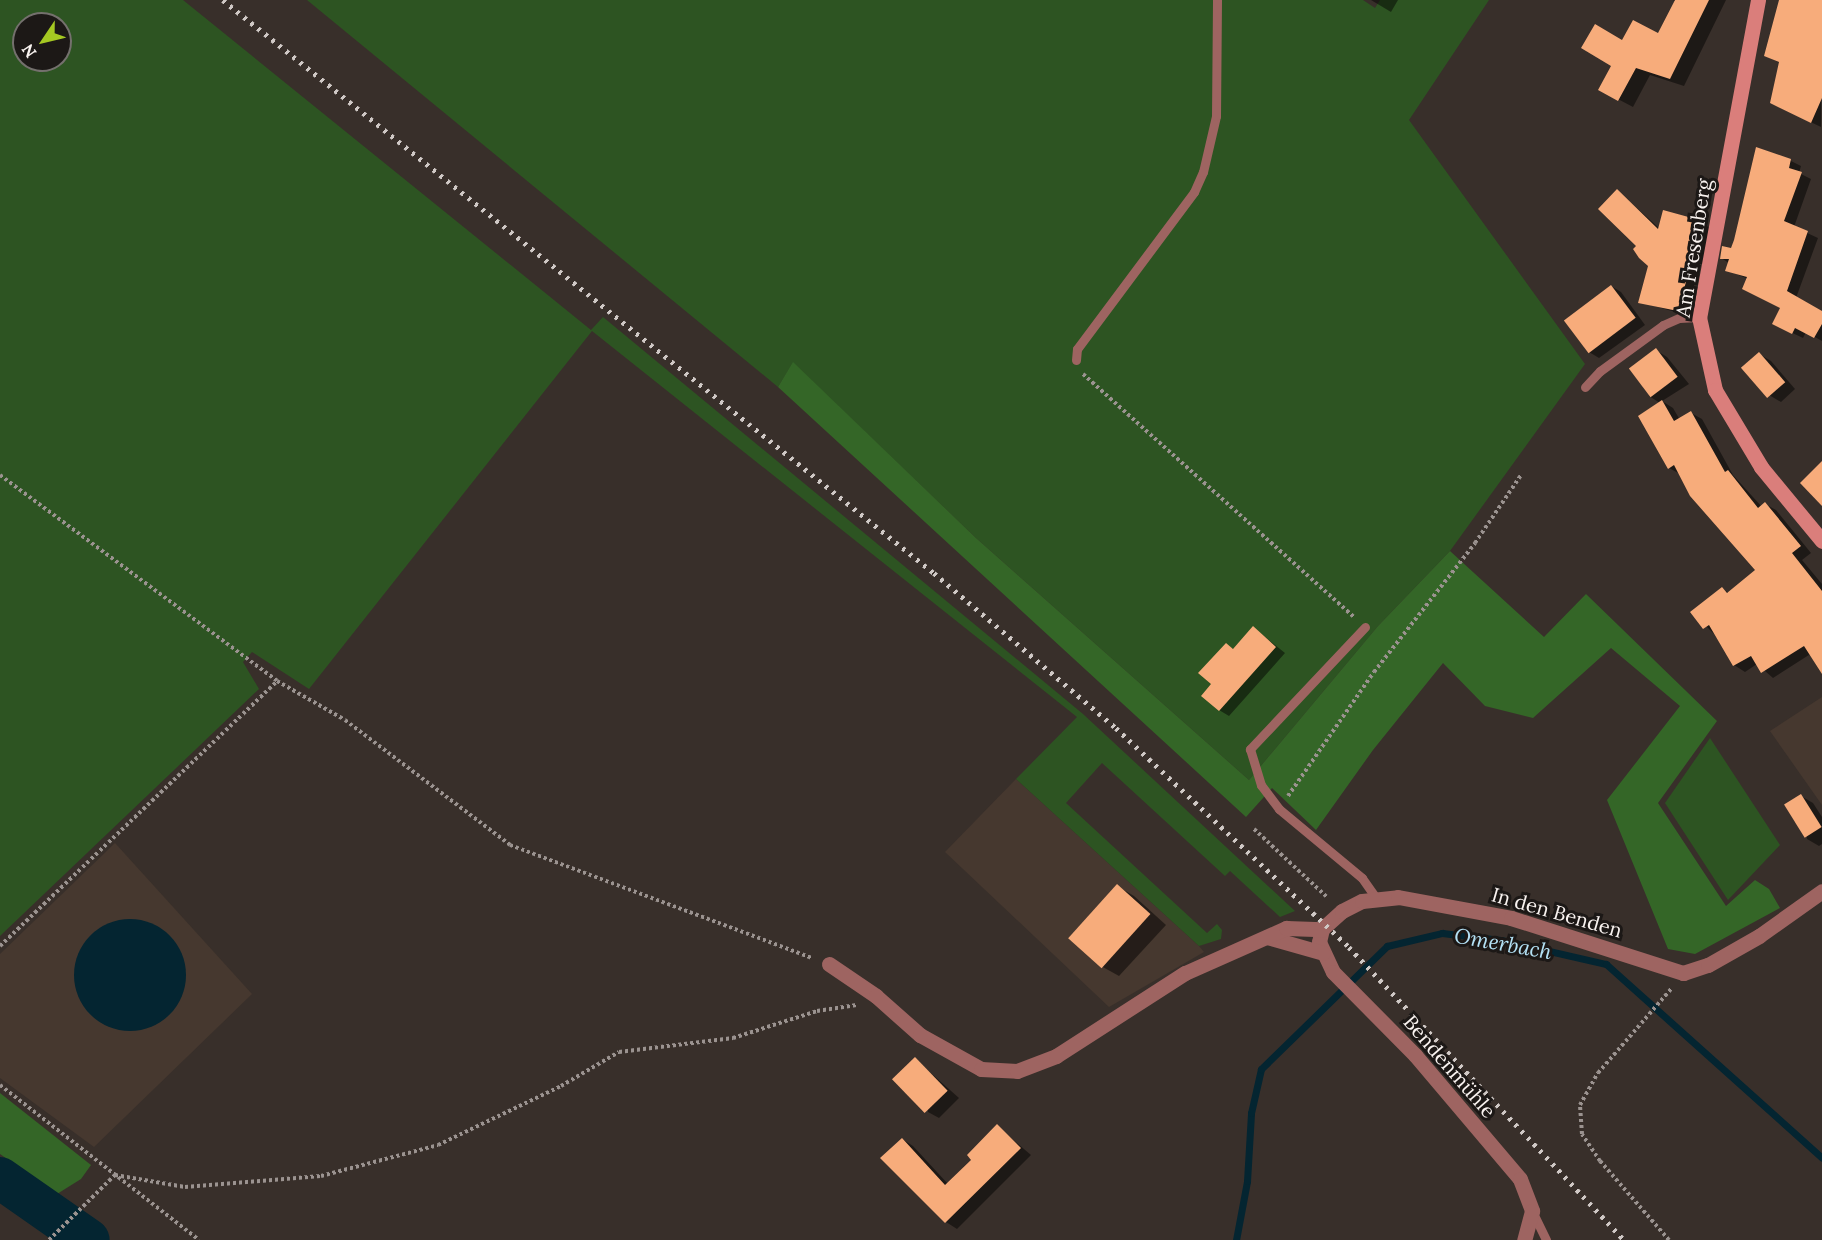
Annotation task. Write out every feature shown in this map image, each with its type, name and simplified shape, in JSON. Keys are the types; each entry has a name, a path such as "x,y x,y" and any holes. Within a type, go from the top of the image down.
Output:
{"street":[{"name":"Am Fresenberg","path":"1758,0 1699,317 1715,390 1761,467 1822,541"},
{"name":"In den Benden","path":"1322,929 1342,911 1376,898 1398,897 1511,918 1683,973 1708,965 1759,936 1822,891"},
{"path":"828,964 876,996 920,1035 981,1069 1017,1071 1056,1056 1185,973 1286,928 1322,929"},
{"name":"Bendenmühle","path":"1322,929 1319,942 1333,972 1371,1009 1520,1179 1532,1211"},
{"path":"1267,937 1323,953"},
{"path":"1524,1240 1532,1211"}],"lane":[{"path":"1076,360 1077,349 1194,192 1203,172 1216,116 1217,0"},
{"path":"1585,387 1600,371 1663,326 1679,318 1699,317"},
{"path":"1365,627 1250,749 1261,785 1279,809 1362,878 1376,898"},
{"path":"1532,1211 1546,1240"}],"path":[{"path":"1076,360 1083,376 1365,627"},
{"path":"0,475 277,681 345,720 510,845 828,964"},
{"path":"1279,809 1374,672 1475,543 1521,476"},
{"path":"0,946 277,681"},
{"path":"1254,829 1342,911"},
{"path":"116,1174 185,1187 321,1176 438,1145 561,1086 619,1052 733,1038 817,1011 855,1007 876,996"},
{"path":"1663,999 1598,1073 1580,1105 1582,1134 1600,1161 1669,1240"},
{"path":"0,1084 199,1240"},
{"path":"49,1240 116,1174"}],"shaded area":[{"path":"1822,697 1822,805 1770,731"},
{"path":"1016,779 1204,952 1109,1007 945,852"},
{"path":"115,843 252,994 94,1147 0,1078 0,954"}],"green space":[{"path":"0,0 183,0 591,330 603,317 1083,714 1295,911 1280,917 1230,871 1225,876 1102,763 1066,803 1207,933 1217,924 1222,930 1221,939 1199,946 1016,779 1077,717 592,331 309,689 252,652 243,662 259,689 0,936"},
{"path":"307,0 1363,0 1375,8 1380,0 1489,0 1409,120 1585,364 1450,551 1378,626 1249,780 976,538 793,363 778,387"},
{"path":"793,362 976,538 1249,780 1378,626 1450,551 1544,637 1586,594 1717,721 1658,803 1726,906 1755,880 1769,889 1780,908 1695,954 1668,949 1607,800 1680,706 1611,648 1533,718 1485,706 1443,663 1373,750 1316,830 1272,788 1246,817 778,387"},
{"path":"1710,738 1780,845 1728,900 1665,803"},
{"path":"0,1093 91,1165 81,1179 57,1194 0,1154"}],"water":[{"path":"130,919 151,923 170,935 182,954 186,975 182,996 170,1015 151,1027 130,1031 109,1027 90,1015 78,996 74,975 78,954 90,935 109,923"}],"building":[{"path":"1675,0 1709,0 1670,79 1636,68 1618,101 1598,90 1611,66 1581,48 1595,24 1622,40 1633,20 1658,33"},
{"path":"1779,0 1822,0 1822,98 1811,123 1770,103 1779,62 1764,56"},
{"path":"1756,147 1791,159 1789,168 1802,172 1784,221 1808,231 1787,291 1822,311 1822,324 1814,338 1795,328 1792,334 1772,324 1780,308 1742,289 1747,277 1725,271 1729,259 1720,259 1722,246 1731,248 1734,240"},
{"path":"1617,189 1658,229 1663,210 1703,221 1698,240 1703,241 1700,260 1692,260 1678,311 1638,303 1648,266 1633,249 1636,246 1598,209"},
{"path":"1611,285 1636,318 1589,353 1564,321"},
{"path":"1656,348 1678,377 1651,397 1629,368"},
{"path":"1759,352 1785,382 1767,398 1741,368"},
{"path":"1662,400 1674,421 1691,411 1725,472 1728,470 1758,508 1765,502 1801,546 1792,553 1822,591 1822,674 1804,646 1761,673 1751,656 1733,666 1709,625 1703,629 1690,612 1722,587 1727,593 1755,570 1690,496 1674,465 1668,469 1638,416"},
{"path":"1822,461 1822,506 1800,483"},
{"path":"1253,626 1276,647 1219,711 1201,696 1211,684 1198,673 1226,643 1233,649"},
{"path":"1801,794 1822,827 1805,838 1784,805"},
{"path":"1117,884 1150,914 1102,968 1068,938"},
{"path":"915,1057 948,1091 925,1113 892,1079"},
{"path":"997,1124 1021,1148 945,1223 880,1158 902,1138 945,1185 971,1160 967,1155"}],"waterway":[{"name":"Omerbach","path":"1236,1240 1247,1181 1251,1113 1261,1069 1387,946 1442,933 1501,940 1606,964 1822,1158"},
{"path":"0,1178 89,1240"}],"railway":[{"path":"223,0 934,573 1116,728 1349,947 1624,1240"}]}
